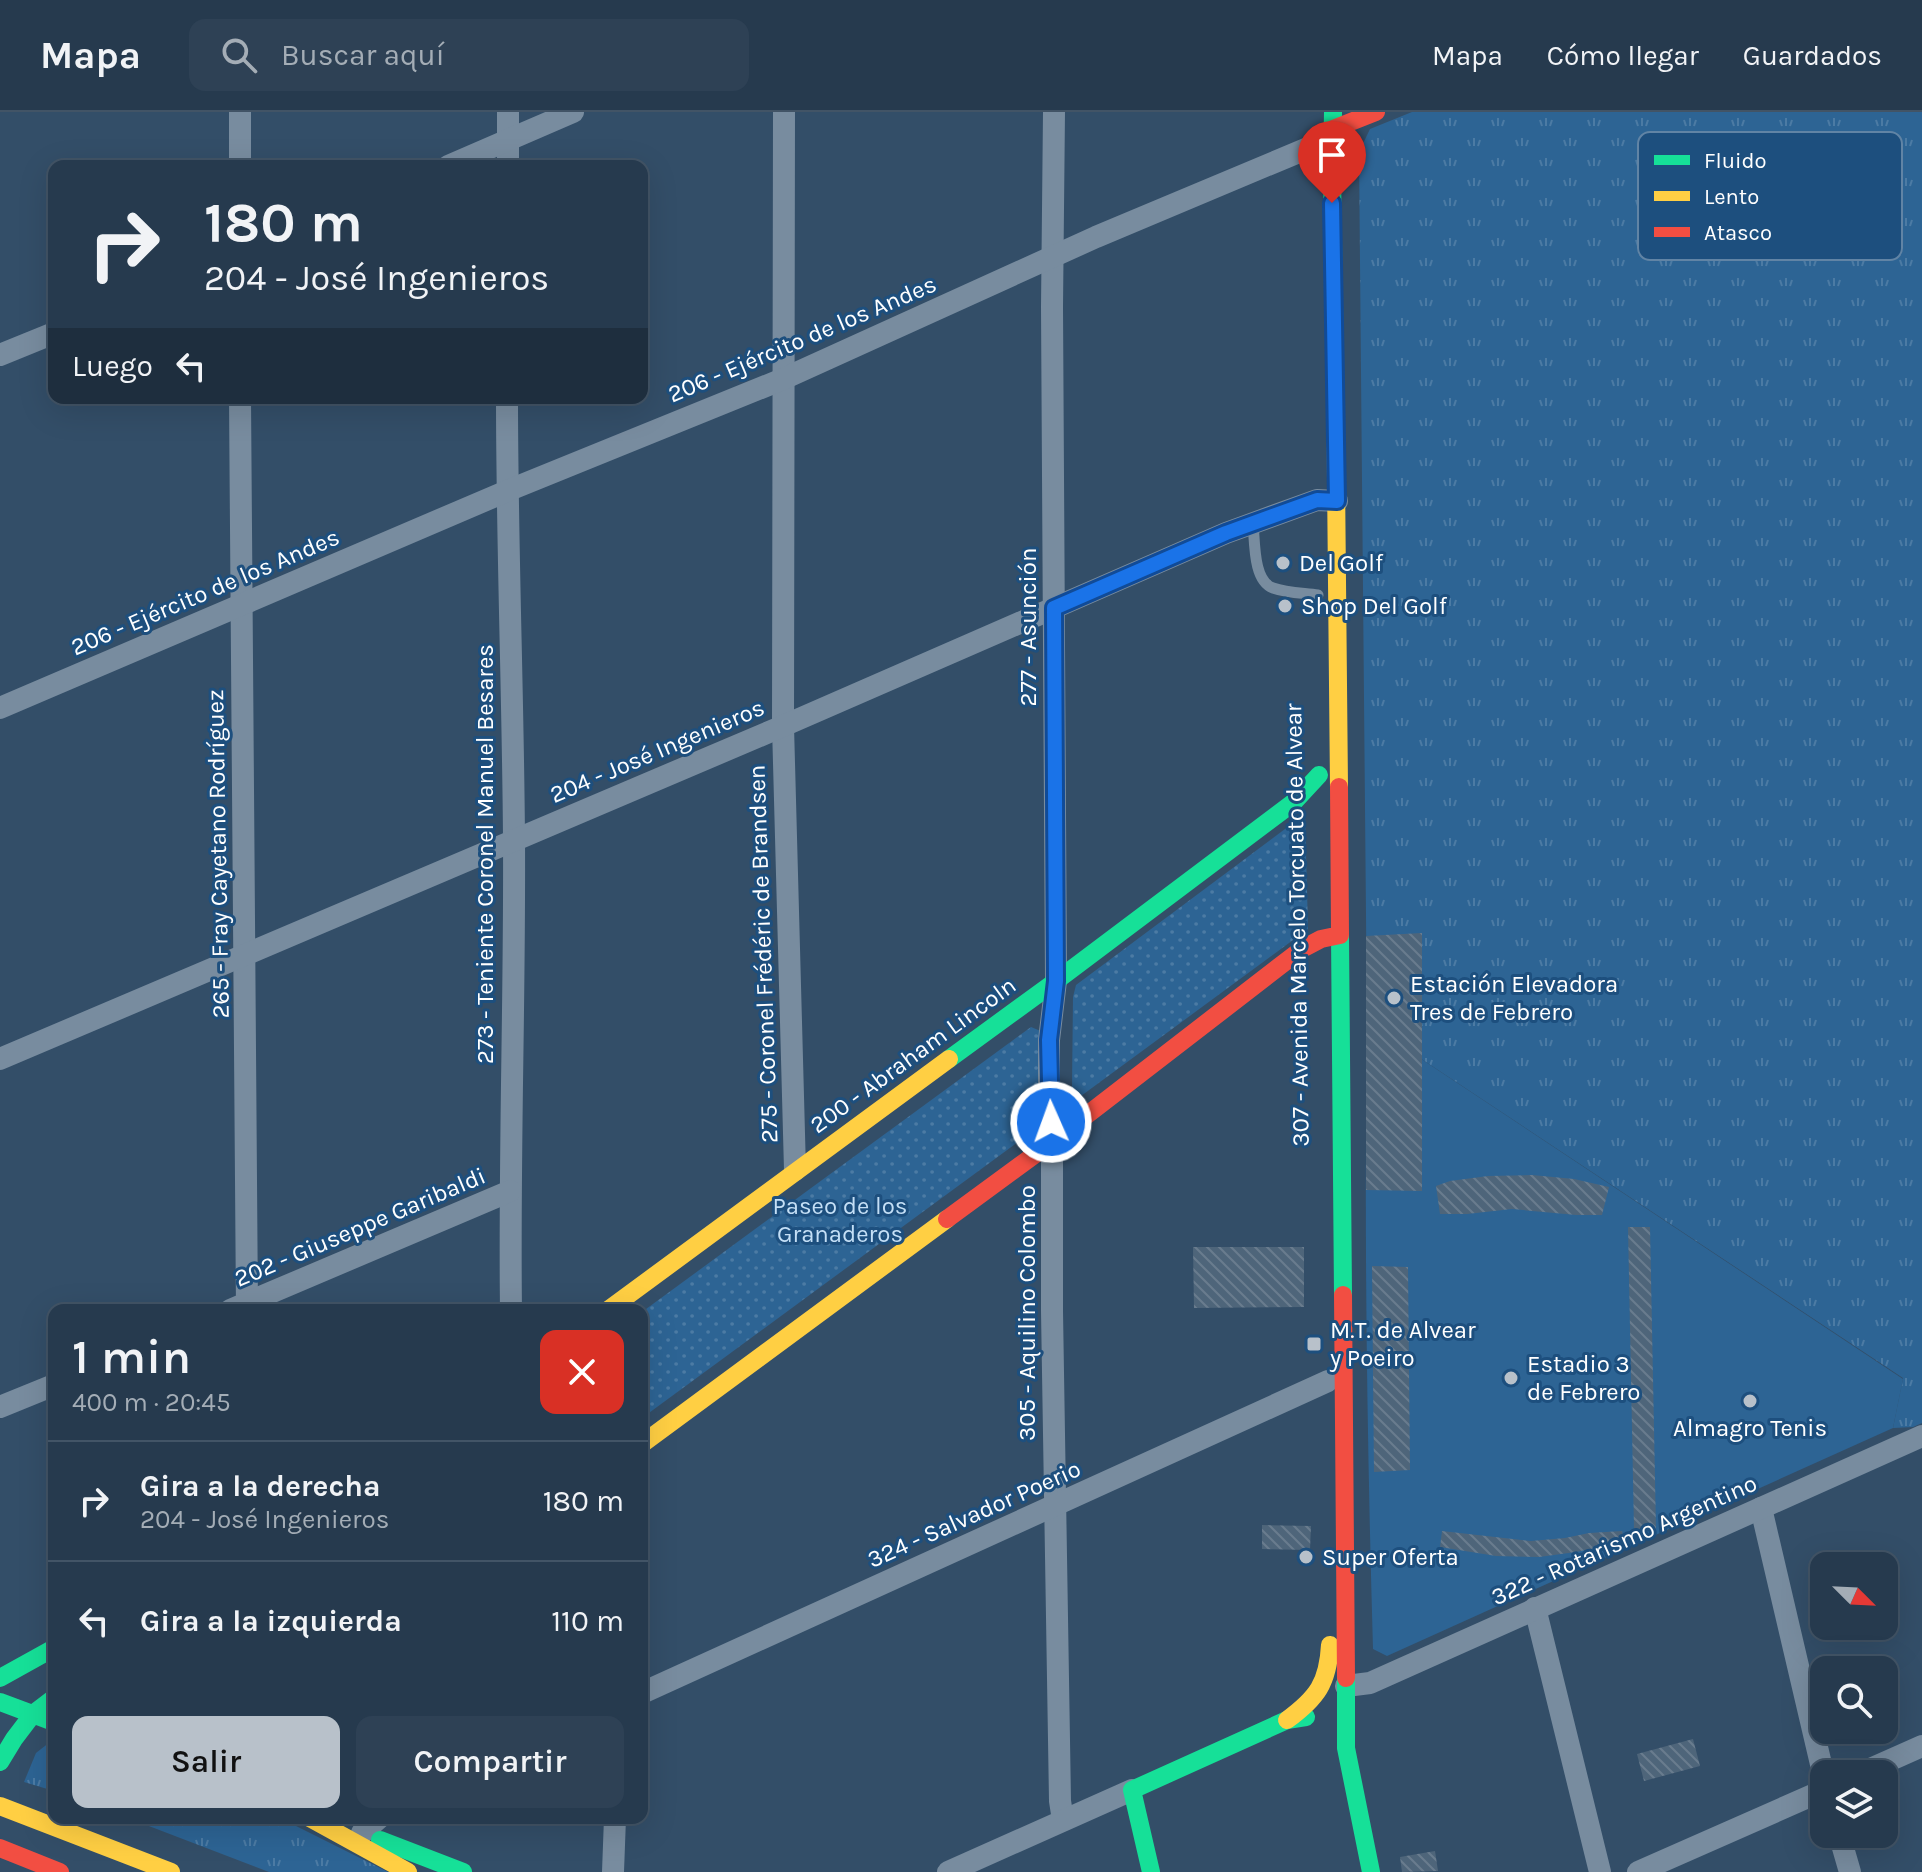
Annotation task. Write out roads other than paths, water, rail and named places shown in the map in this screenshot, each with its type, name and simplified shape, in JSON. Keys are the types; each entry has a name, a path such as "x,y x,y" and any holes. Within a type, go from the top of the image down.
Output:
{"main road":[{"path":"1313,143 1333,120 1346,112"},
{"path":"1333,120 1376,112"},
{"name":"307 - Avenida Marcelo Torcuato de Alvear","path":"1333,120 1322,501 1340,935 1345,1710 1346,1748 1371,1872"},
{"name":"307 - Avenida Marcelo Torcuato de Alvear","path":"1318,753 1319,806"},
{"name":"200 - Abraham Lincoln","path":"616,1304 1294,802 1319,775"},
{"path":"648,1440 1052,1142 1302,949 1321,939 1340,935"},
{"name":"307 - Avenida Marcelo Torcuato de Alvear","path":"1287,1720 1314,1700 1323,1687 1330,1663 1323,1095"},
{"path":"0,1678 48,1651"},
{"path":"0,1702 48,1720"},
{"path":"0,1754 33,1714 48,1703"},
{"path":"1151,1872 1132,1790 1287,1720 1345,1710"},
{"path":"0,1806 171,1872"},
{"path":"321,1824 408,1872"},
{"path":"371,1825 463,1872"},
{"path":"0,1848 60,1872"}],"street":[{"path":"240,112 240,160"},
{"path":"508,112 508,160"},
{"path":"462,160 573,112"},
{"name":"275 - Coronel Frédéric de Brandsen","path":"784,112 783,726 795,1170"},
{"name":"277 - Asunción","path":"1052,1142 1049,1040 1056,981 1052,307 1054,112"},
{"name":"206 - Ejército de los Andes","path":"0,708 507,491 783,379 1313,143"},
{"path":"0,355 48,335"},
{"name":"265 - Fray Cayetano Rodríguez","path":"240,404 245,956 241,1304"},
{"name":"273 - Teniente Coronel Manuel Besares","path":"507,404 514,840 511,1304"},
{"name":"204 - José Ingenieros","path":"0,1059 783,726 1226,533 1322,501"},
{"name":"305 - Aquilino Colombo","path":"1052,1142 1054,1506 1060,1801 1063,1820"},
{"name":"202 - Giuseppe Garibaldi","path":"250,1304 510,1191"},
{"name":"324 - Salvador Poerio","path":"648,1690 1328,1381"},
{"path":"0,1407 48,1387"},
{"name":"322 - Rotarismo Argentino","path":"1346,1686 1370,1683 1922,1436"},
{"path":"1761,1508 1820,1760"},
{"path":"1535,1608 1600,1872"},
{"path":"1890,1760 1922,1746"},
{"path":"948,1872 1132,1790"},
{"path":"1638,1872 1810,1796"},
{"path":"613,1872 615,1824"},
{"path":"1843,1848 1850,1872"}],"lane":[{"path":"1253,523 1259,574 1264,583 1274,588 1318,595"}],"place":[{"name":"Del Golf","path":"1283,563"},
{"name":"Shop Del Golf","path":"1285,606"},
{"name":"Estación Elevadora Tres de Febrero","path":"1394,998"},
{"name":"M.T. de Alvear y Poeiro","path":"1314,1344"},
{"name":"Estadio 3 de Febrero","path":"1511,1378"},
{"name":"Almagro Tenis","path":"1750,1401"},
{"name":"Super Oferta","path":"1306,1557"}],"park label":[{"name":"Paseo de los Granaderos","path":"840,1220"}]}
